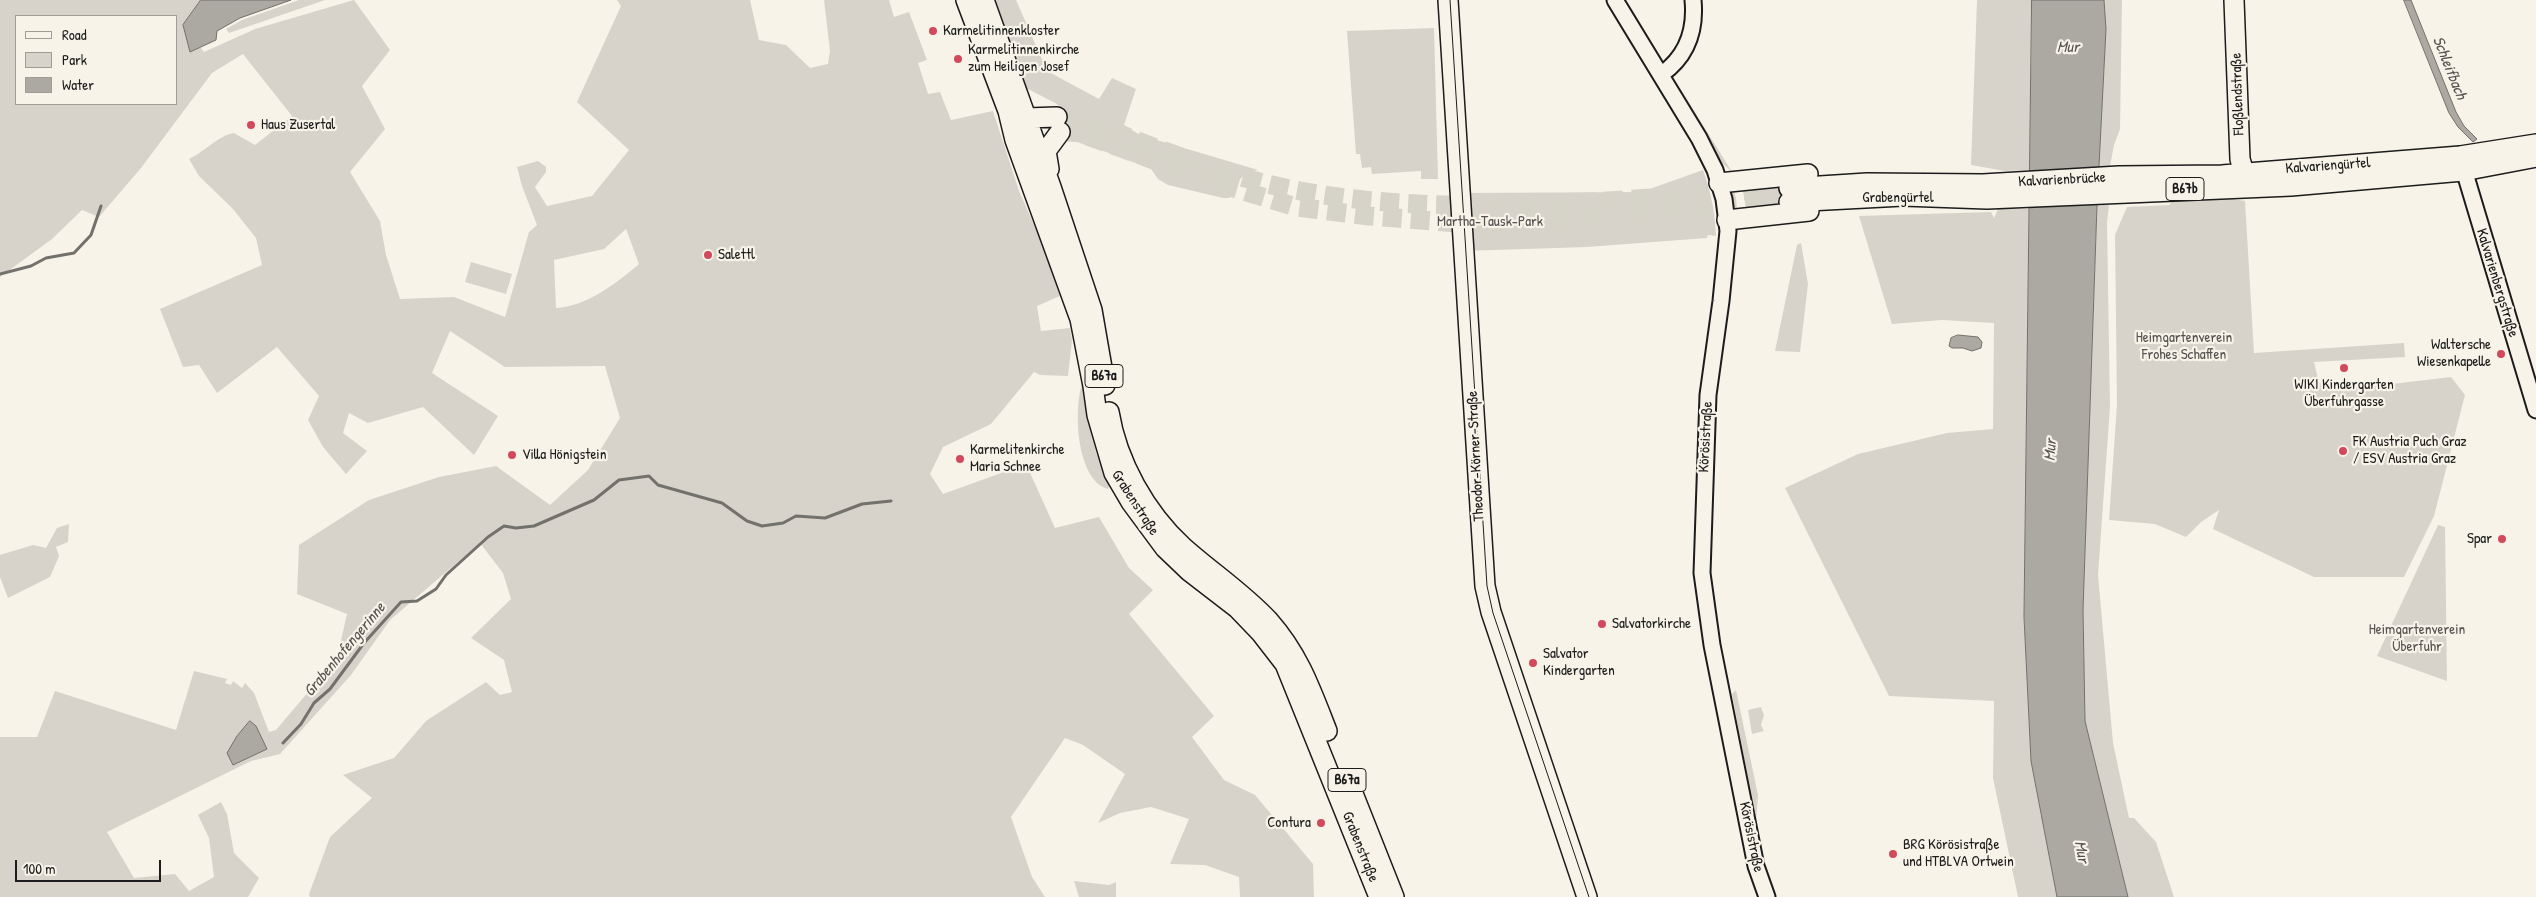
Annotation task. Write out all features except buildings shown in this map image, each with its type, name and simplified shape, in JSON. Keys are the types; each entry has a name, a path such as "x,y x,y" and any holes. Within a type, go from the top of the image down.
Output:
{"main road":[{"name":"Grabenstraße","path":"966,0 1021,127 1051,187 1092,310 1110,416 1129,473 1161,523 1182,546 1250,602 1270,623 1300,662 1394,897"},
{"name":"Grabenstraße","path":"984,0 1080,319 1094,386 1097,414 1114,474 1136,510 1165,548 1189,571 1237,608 1261,633 1285,664 1380,897"},
{"name":"Theodor-Körner-Straße","path":"1448,0 1485,586 1491,612 1587,897"},
{"name":"Floßlendstraße","path":"2234,0 2246,180"},
{"name":"B67a","path":"1021,127 1059,124 1046,151 1051,187"},
{"name":"Kalvariengürtel","path":"2461,163 2536,144"},
{"name":"Kalvariengürtel","path":"2120,184 2246,180 2291,186 2461,163 2536,156"},
{"path":"1719,183 1815,174 1900,174 1970,178 1985,192 1956,206 1836,208 1727,220"},
{"name":"Kalvarienbrücke","path":"2006,190 2120,184"},
{"name":"Grabengürtel","path":"1789,195 1862,197 2006,190"}],"street":[{"name":"Körösistraße","path":"1615,0 1640,43 1662,74 1699,138 1719,183 1727,220 1721,301 1708,395 1702,573 1712,645 1756,866 1767,897"},
{"path":"1662,74 1683,55 1690,39 1694,14 1693,0"},
{"name":"Kalvarienbergstraße","path":"2461,163 2536,410"}],"green space":[{"path":"0,0 291,0 240,18 217,31 216,40 200,47 204,52 255,29 354,0 390,50 362,86 385,129 350,172 380,221 386,255 400,299 454,297 505,317 529,232 537,225 517,167 538,161 546,167 546,172 535,187 547,206 592,196 629,150 577,102 621,6 617,0 750,0 759,40 786,45 810,68 828,64 830,51 824,0 889,0 894,17 909,12 927,60 918,63 928,94 940,92 951,120 993,111 1019,191 1042,243 1060,296 1037,306 1041,331 1070,328 1072,341 1068,376 1040,375 1034,372 991,424 943,447 930,474 943,494 1026,464 1055,528 1099,517 1129,568 1153,590 1129,614 1214,716 1192,737 1224,780 1255,795 1313,864 1314,897 1240,897 1239,877 1205,865 1170,864 1189,819 1151,807 1120,813 1098,823 1125,774 1083,745 1065,738 1011,817 1032,877 1045,897 310,897 309,894 330,837 372,798 343,775 394,758 426,721 486,682 500,695 512,692 504,660 471,638 511,599 503,573 480,543 390,620 351,675 280,754 251,761 107,832 134,878 175,874 189,891 214,877 209,838 198,815 221,802 227,814 234,853 259,878 248,897 0,897 0,737 37,737 55,691 176,730 194,671 227,679 225,683 231,685 233,681 242,688 245,683 254,693 269,732 276,730 337,658 347,614 297,594 299,545 369,500 439,477 496,466 550,505 588,470 620,418 605,366 505,367 450,331 432,373 498,416 474,455 423,407 368,423 349,413 343,433 367,451 346,474 323,447 308,420 319,396 277,347 217,393 199,365 183,367 160,309 262,265 256,238 233,209 199,176 189,159 228,134 234,133 255,145 292,116 243,54 212,73 141,168 99,217 82,210 52,239 0,277","holes":["626,229 639,264 611,286 590,298 567,307 556,308 554,260 604,249"]},
{"path":"299,0 325,0 229,33 226,29 242,20"},
{"path":"995,0 1016,0 1047,71 1099,99 1112,78 1136,89 1124,125 1140,135 1258,170 1243,176 1229,198 1223,198 1168,185 1158,179 1151,169 1077,142 1067,141 1059,144 1060,108 1057,104 1026,88"},
{"path":"1977,0 2032,0 2031,170 2005,171 1971,165"},
{"path":"2104,0 2122,0 2120,129 2114,145 2110,166 2099,167 2106,29"},
{"path":"1434,28 1438,179 1421,179 1421,171 1372,174 1371,167 1362,168 1360,154 1356,154 1347,31"},
{"path":"1680,88 1732,172 1722,163"},
{"name":"Martha-Tausk-Park","path":"1703,170 1712,203 1716,236 1708,235 1707,238 1587,247 1463,251 1459,193 1641,192"},
{"path":"1783,182 1786,210 1747,213 1742,186"},
{"name":"Heimgartenverein Frohes Schaffen","path":"2232,199 2245,201 2254,353 2404,343 2405,357 2314,362 2319,383 2375,386 2451,377 2465,395 2434,516 2404,577 2314,577 2213,529 2219,510 2201,522 2186,537 2155,524 2109,520 2117,404 2115,235 2127,207 2169,205 2173,201"},
{"path":"2097,205 2109,205 2107,223 2110,407 2098,575 2113,743 2129,818 2134,818 2156,842 2174,897 2128,897 2085,721 2083,610"},
{"path":"1998,209 2030,209 2024,617 2031,761 2057,897 2018,897 1993,778 1994,701 1889,696 1785,488 1858,454 1947,433 1993,429 1994,323 1942,320 1892,324 1859,216 1991,212 1994,218"},
{"path":"1801,243 1808,284 1800,352 1775,351 1797,245"},
{"path":"471,262 512,274 506,294 465,282"},
{"path":"1085,376 1096,452 1110,486 1108,489 1097,483 1089,471 1079,439 1078,403"},
{"path":"69,524 68,542 56,547 59,556 50,577 8,598 0,577 0,555 33,545 46,548 57,528"},
{"name":"Heimgartenverein Überfuhr","path":"2438,525 2445,527 2447,681 2377,656"},
{"path":"1736,690 1758,795 1756,822 1732,694"},
{"path":"1761,707 1764,715 1761,725 1764,731 1752,734 1748,710"},
{"path":"1074,881 1109,885 1116,882 1116,897 1079,897"}],"water":[{"path":"201,0 291,0 240,18 217,31 216,40 190,52 183,25"},
{"name":"Mur","path":"2032,0 2104,0 2106,29 2097,205 2083,610 2085,721 2128,897 2057,897 2031,761 2024,617"},
{"path":"2404,0 2411,0 2456,112 2464,126 2477,139 2473,142 2458,127 2449,113"},
{"path":"1958,335 1978,337 1982,342 1981,348 1972,351 1963,348 1952,348 1949,346 1951,338"},
{"path":"250,721 256,726 267,749 233,765 227,753 237,736"}],"waterway":[{"path":"0,274 31,266 46,258 74,253 91,235 101,206"},
{"name":"Grabenhofengerinne","path":"283,743 301,724 314,703 330,689 364,643 401,602 417,601 436,589 446,575 488,537 504,526 516,528 534,526 594,500 619,480 649,476 658,485 722,503 747,521 762,526 783,523 796,516 825,518 862,504 891,501"}],"tunnel":[{"path":"1057,117 1078,118 1244,178 1300,191 1361,200 1422,204 1544,204 1789,188"},
{"path":"1060,132 1077,132 1217,183 1296,207 1369,216 1496,226 1789,202"}],"tram line":[{"path":"1450,0 1487,586 1493,613 1589,897"}],"place":[{"name":"Karmelitinnenkloster","path":"933,31"},
{"name":"Karmelitinnenkirche zum Heiligen Josef","path":"958,59"},
{"name":"Haus Zusertal","path":"251,125"},
{"name":"Salettl","path":"708,255"},
{"name":"Waltersche Wiesenkapelle","path":"2501,354"},
{"name":"WIKI Kindergarten Überfuhrgasse","path":"2344,368"},
{"name":"FK Austria Puch Graz / ESV Austria Graz","path":"2343,451"},
{"name":"Villa Hönigstein","path":"512,455"},
{"name":"Karmelitenkirche Maria Schnee","path":"960,459"},
{"name":"Spar","path":"2502,539"},
{"name":"Salvatorkirche","path":"1602,624"},
{"name":"Salvator Kindergarten","path":"1533,663"},
{"name":"Contura","path":"1321,823"},
{"name":"BRG Körösistraße und HTBLVA Ortwein","path":"1893,854"}],"water label":[{"name":"Schleifbach","path":"2449,68"}]}
